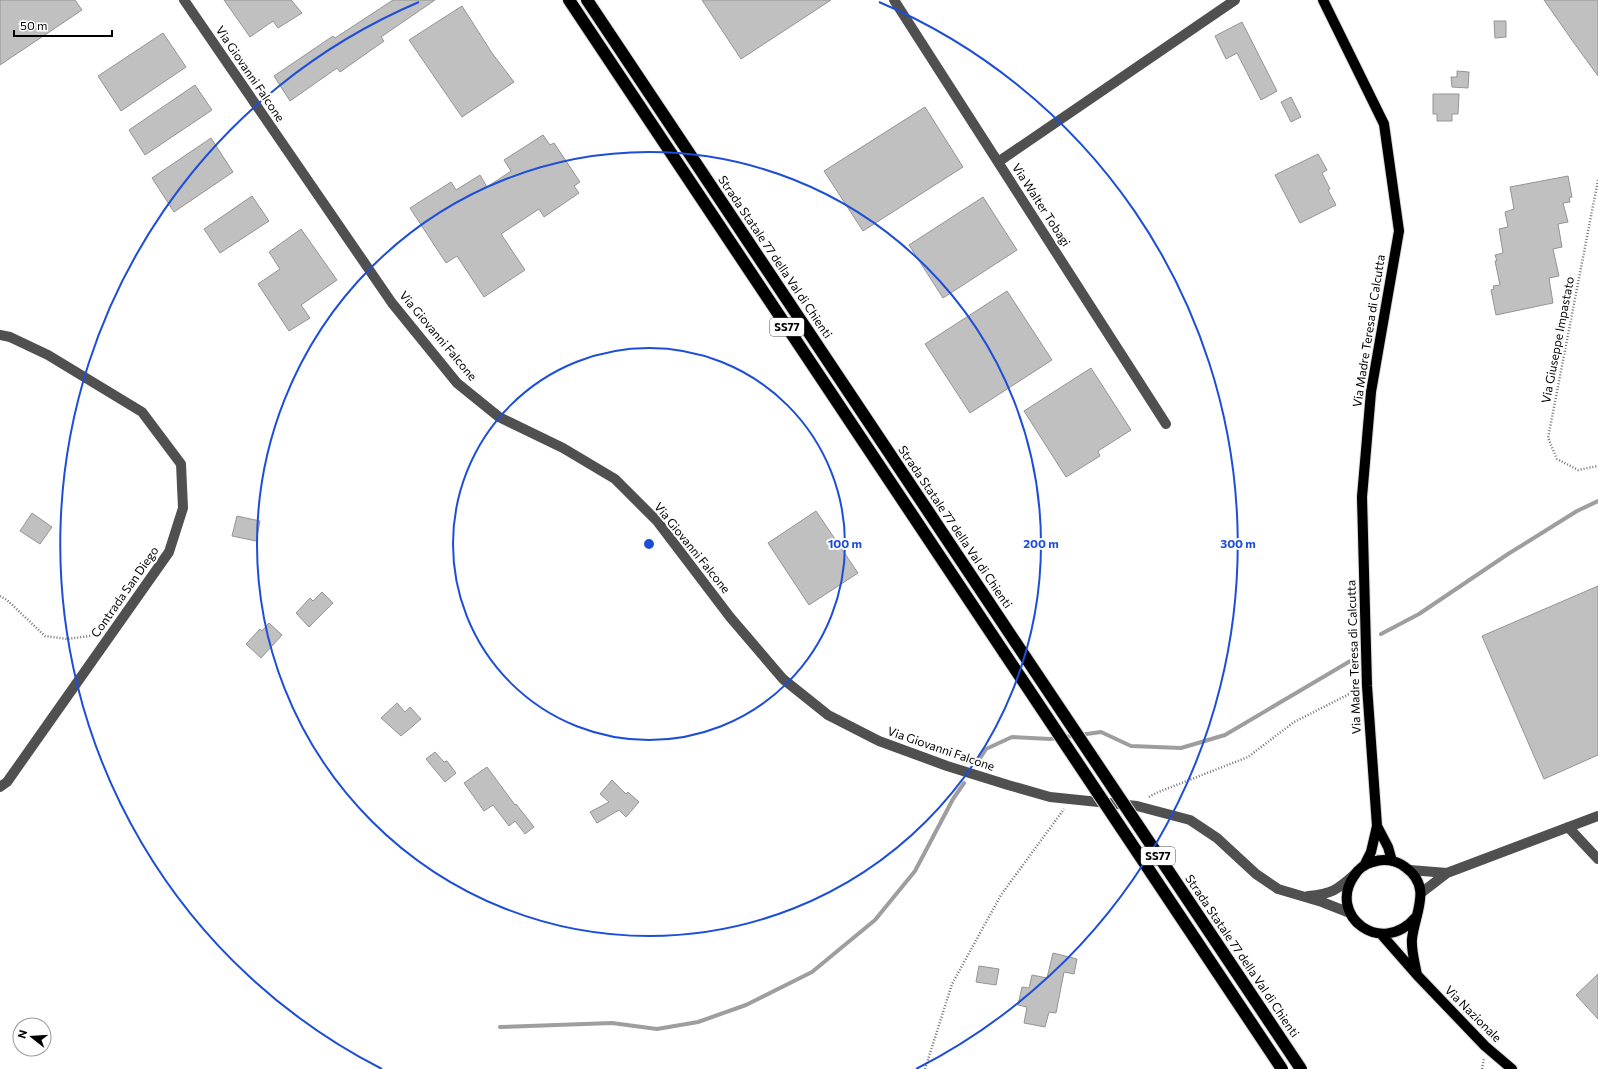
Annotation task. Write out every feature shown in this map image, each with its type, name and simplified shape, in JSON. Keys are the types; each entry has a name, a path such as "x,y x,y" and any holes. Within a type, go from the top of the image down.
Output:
{"highway":[{"name":"SS77","path":"569,0 1282,1069"},
{"name":"Strada Statale 77 della Val di Chienti","path":"587,0 1301,1069"}],"main road":[{"name":"Via Madre Teresa di Calcutta","path":"1323,0 1384,124 1399,232 1371,392 1362,497 1366,686 1377,826 1371,852 1361,869"},
{"name":"Via Madre Teresa di Calcutta","path":"1377,826 1388,848 1392,861"},
{"path":"1350,913 1347,903 1347,892 1350,881 1361,869 1382,860 1402,864 1410,870 1419,885 1421,893 1420,906 1416,917 1412,941 1417,975"},
{"name":"Via Nazionale","path":"1350,913 1363,928 1381,934 1417,975 1485,1046 1512,1069"},
{"path":"1381,934 1391,934 1401,930 1409,925 1416,917"}],"street":[{"name":"Via Giovanni Falcone","path":"184,0 392,303 457,383 499,417 563,448 615,479 657,521 730,617 783,679 828,714 879,741 947,766 1050,797 1137,806 1190,820 1217,838 1256,874 1278,889 1322,902 1350,913"},
{"name":"Via Walter Tobagi","path":"894,0 1166,424"},
{"path":"998,162 1235,0"},
{"name":"Contrada San Diego","path":"0,335 10,337 48,355 142,412 181,464 183,508 169,552 7,782 0,787"},
{"path":"1421,893 1447,873 1598,816"},
{"path":"1568,827 1598,859"},
{"name":"Via Giovanni Falcone","path":"1302,897 1325,894 1339,888 1361,869"},
{"path":"1410,870 1447,873"}],"path":[{"name":"Via Giuseppe Impastato","path":"1598,180 1548,438 1557,458 1578,470 1598,466"},
{"path":"0,596 7,600 45,636 67,638 112,634"},
{"path":"1137,806 1156,793 1248,757 1294,722 1366,686"},
{"path":"925,1069 952,984 1001,895 1072,799"}],"building":[{"path":"0,0 75,0 82,10 0,65"},
{"path":"224,0 291,0 302,13 278,28 273,21 250,37"},
{"path":"393,0 435,0 381,37 384,41 340,72 337,68 290,101 274,76 333,36 335,38"},
{"path":"702,0 831,0 741,59"},
{"path":"1544,0 1598,0 1598,76 1574,43"},
{"path":"462,6 492,53 514,82 462,117 409,40"},
{"path":"1494,21 1506,21 1506,37 1495,38"},
{"path":"1242,22 1277,91 1261,100 1237,53 1226,59 1215,36"},
{"path":"163,33 186,67 121,111 98,76"},
{"path":"1457,71 1469,72 1468,88 1452,87 1451,77 1457,77"},
{"path":"195,85 212,110 145,155 129,130"},
{"path":"1433,94 1459,94 1458,114 1452,114 1452,121 1437,121 1437,114 1433,114"},
{"path":"1291,97 1301,117 1291,122 1281,102"},
{"path":"925,107 963,167 863,231 824,171"},
{"path":"543,135 550,145 554,143 580,182 574,186 579,193 544,217 539,209 501,234 525,270 484,297 457,256 446,263 410,208 451,182 456,190 480,175 487,187 511,171 504,160"},
{"path":"211,138 233,172 174,212 152,178"},
{"path":"1318,154 1327,170 1322,173 1330,189 1328,190 1336,205 1300,223 1275,175"},
{"path":"1568,176 1572,197 1569,198 1570,202 1563,203 1568,222 1558,224 1562,247 1553,249 1559,276 1549,278 1553,303 1496,315 1491,290 1494,289 1493,286 1500,285 1495,255 1503,253 1499,229 1508,227 1505,212 1514,209 1510,187"},
{"path":"252,196 269,221 220,253 204,229"},
{"path":"983,197 1017,250 943,298 909,245"},
{"path":"301,229 337,280 301,305 310,318 289,331 258,284 280,269 269,252"},
{"path":"1007,291 1052,360 970,413 925,344"},
{"path":"1091,368 1131,430 1098,451 1100,456 1066,477 1024,411"},
{"path":"816,511 858,573 809,605 768,543"},
{"path":"32,513 52,527 40,544 20,531"},
{"path":"237,516 260,521 256,541 232,536"},
{"path":"1598,586 1598,755 1544,779 1482,636"},
{"path":"322,592 333,603 309,627 296,613 310,598 313,601"},
{"path":"269,623 282,635 261,658 246,644 260,629 262,631"},
{"path":"397,703 405,712 410,707 421,719 401,736 381,718"},
{"path":"435,752 444,762 447,761 456,773 445,782 426,759"},
{"path":"487,767 515,805 516,804 534,827 525,834 515,821 509,826 493,805 484,811 464,783"},
{"path":"612,780 626,794 628,792 639,802 626,817 619,810 597,823 590,812 609,802 600,794"},
{"path":"1053,953 1077,959 1074,974 1064,972 1056,1013 1049,1012 1045,1027 1024,1023 1027,1007 1018,1005 1022,987 1029,988 1032,975 1047,978"},
{"path":"979,966 999,969 996,985 976,982"},
{"path":"1598,974 1598,1019 1576,995"}],"waterway":[{"path":"1381,634 1419,614 1508,554 1577,511 1598,501"},
{"path":"977,763 986,749 1012,737 1050,739 1101,732 1131,746 1181,748 1225,735 1352,660"},
{"path":"500,1027 612,1023 657,1029 698,1022 746,1005 812,972 875,920 915,871 953,799 964,783"}]}
